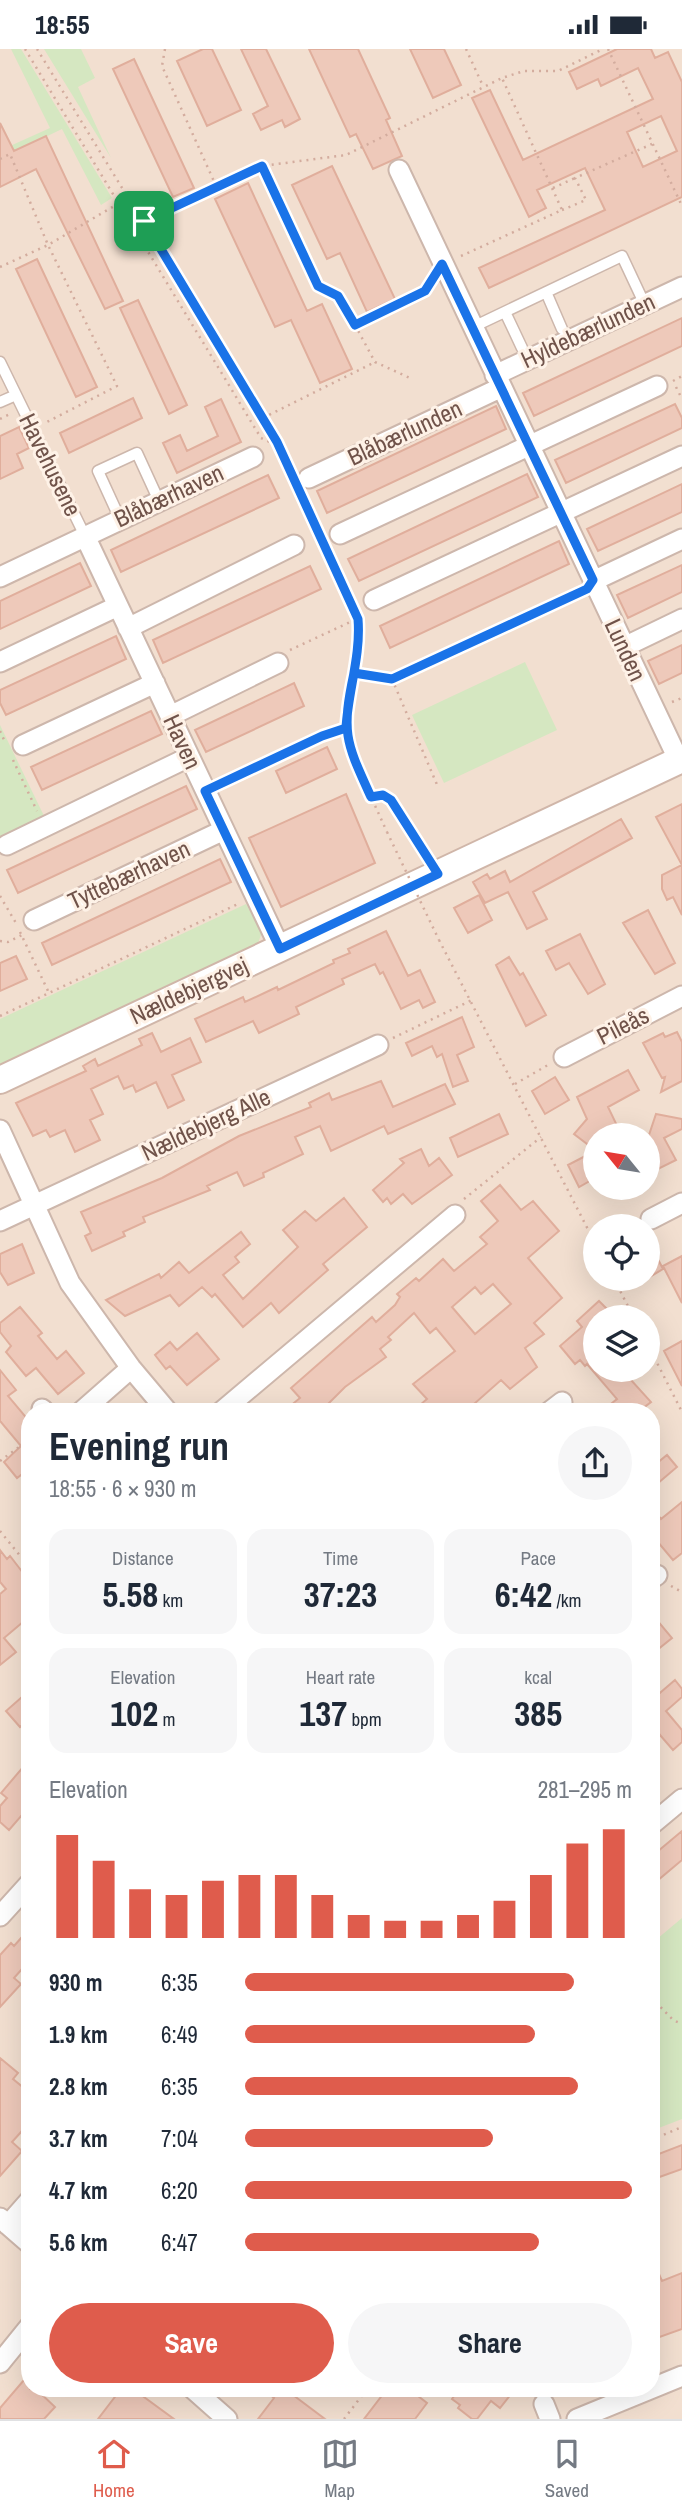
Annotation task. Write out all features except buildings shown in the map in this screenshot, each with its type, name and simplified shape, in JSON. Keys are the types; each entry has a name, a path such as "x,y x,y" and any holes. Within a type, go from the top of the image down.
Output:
{"street":[{"name":"Lunden","path":"399,170 560,513 680,760"},
{"name":"Hyldebærlunden","path":"498,381 682,287"},
{"name":"Blåbærlunden","path":"302,484 498,381"},
{"path":"340,534 657,386"},
{"path":"374,600 682,456"},
{"name":"Blåbærhaven","path":"85,536 253,457"},
{"path":"0,577 85,536"},
{"name":"Haven","path":"85,536 280,949"},
{"path":"593,580 682,539"},
{"path":"128,628 295,545"},
{"path":"0,662 118,606"},
{"path":"624,646 682,619"},
{"path":"170,716 278,663"},
{"path":"13,748 155,683"},
{"path":"7,845 189,757"},
{"name":"Nældebjergvej","path":"0,1080 680,760"},
{"name":"Tyttebærhaven","path":"28,928 224,830"},
{"name":"Pileås","path":"564,1057 682,996"},
{"name":"Nældebjerg Alle","path":"0,1221 378,1045"},
{"path":"0,1130 71,1283 131,1368 160,1403"},
{"path":"660,1214 682,1203"},
{"path":"232,1403 455,1215"},
{"path":"91,1403 131,1368"},
{"path":"660,1817 682,1799"},
{"path":"0,1916 21,1894"},
{"path":"21,2208 4,2222 21,2236"},
{"path":"0,2363 21,2337"},
{"path":"660,2385 682,2376"},
{"path":"202,2397 227,2419"},
{"path":"577,2419 630,2397"}],"lane":[{"path":"473,327 622,256 645,305"},
{"path":"546,292 562,329"},
{"path":"505,312 522,348"},
{"name":"Havehusene","path":"0,362 85,536"},
{"name":"Havehusene","path":"0,402 16,395"},
{"path":"120,519 98,471 137,453 159,501"}],"path":[{"path":"25,49 261,437 278,446"},
{"path":"37,49 302,484 358,619 360,642 346,728 347,744 439,940 583,1219"},
{"path":"165,49 162,65 217,188"},
{"path":"466,49 483,86"},
{"path":"144,221 262,166 346,155 502,78 524,71 558,71 606,49 682,206"},
{"path":"502,78 562,210"},
{"path":"553,188 652,144"},
{"path":"0,159 10,154 48,246 117,386 33,429"},
{"path":"262,166 318,286 338,296 375,362 410,378"},
{"path":"355,325 425,291 442,264 586,200 575,179"},
{"path":"0,266 48,246 127,199"},
{"path":"263,418 375,362"},
{"path":"682,376 673,380 682,399"},
{"path":"354,673 392,679 587,589 593,580"},
{"path":"278,663 286,652 372,610 374,600"},
{"path":"392,679 438,787"},
{"path":"205,791 322,736 346,728"},
{"path":"0,731 13,748 38,814 29,818"},
{"path":"371,797 383,795 391,800 438,874"},
{"path":"0,1016 255,895"},
{"path":"0,896 28,928 49,993"},
{"path":"0,941 8,942 28,928"},
{"path":"378,1045 472,1000"},
{"path":"515,1084 564,1057"},
{"path":"455,1215 456,1205 541,1137"},
{"path":"660,1368 682,1410"},
{"path":"0,1461 21,1446"},
{"path":"0,1531 21,1557"},
{"path":"660,2006 673,2020 682,2024"},
{"path":"660,2136 682,2127"},
{"path":"344,2419 361,2397"}],"shaded area":[{"path":"0,49 682,49 682,2419 0,2419"}],"green space":[{"path":"11,49 21,49 112,198 101,205 62,129 10,154 10,146 50,128"},
{"path":"44,49 81,49 95,78 78,87 111,158"},
{"path":"525,662 557,730 444,783 412,715"},
{"path":"0,725 45,818 0,840"},
{"path":"246,904 262,932 256,949 0,1070 0,1019"},
{"path":"682,1918 682,2119 660,2128 660,1936"}],"route":[{"path":"144,221 262,166 318,286 338,296 355,325 425,291 442,264 593,580 587,589 392,679 354,673 348,705 347,744 371,797 383,795 391,800 438,874 280,949 205,791 322,736 346,728 348,705 360,642 358,619 277,442 144,221"}]}
